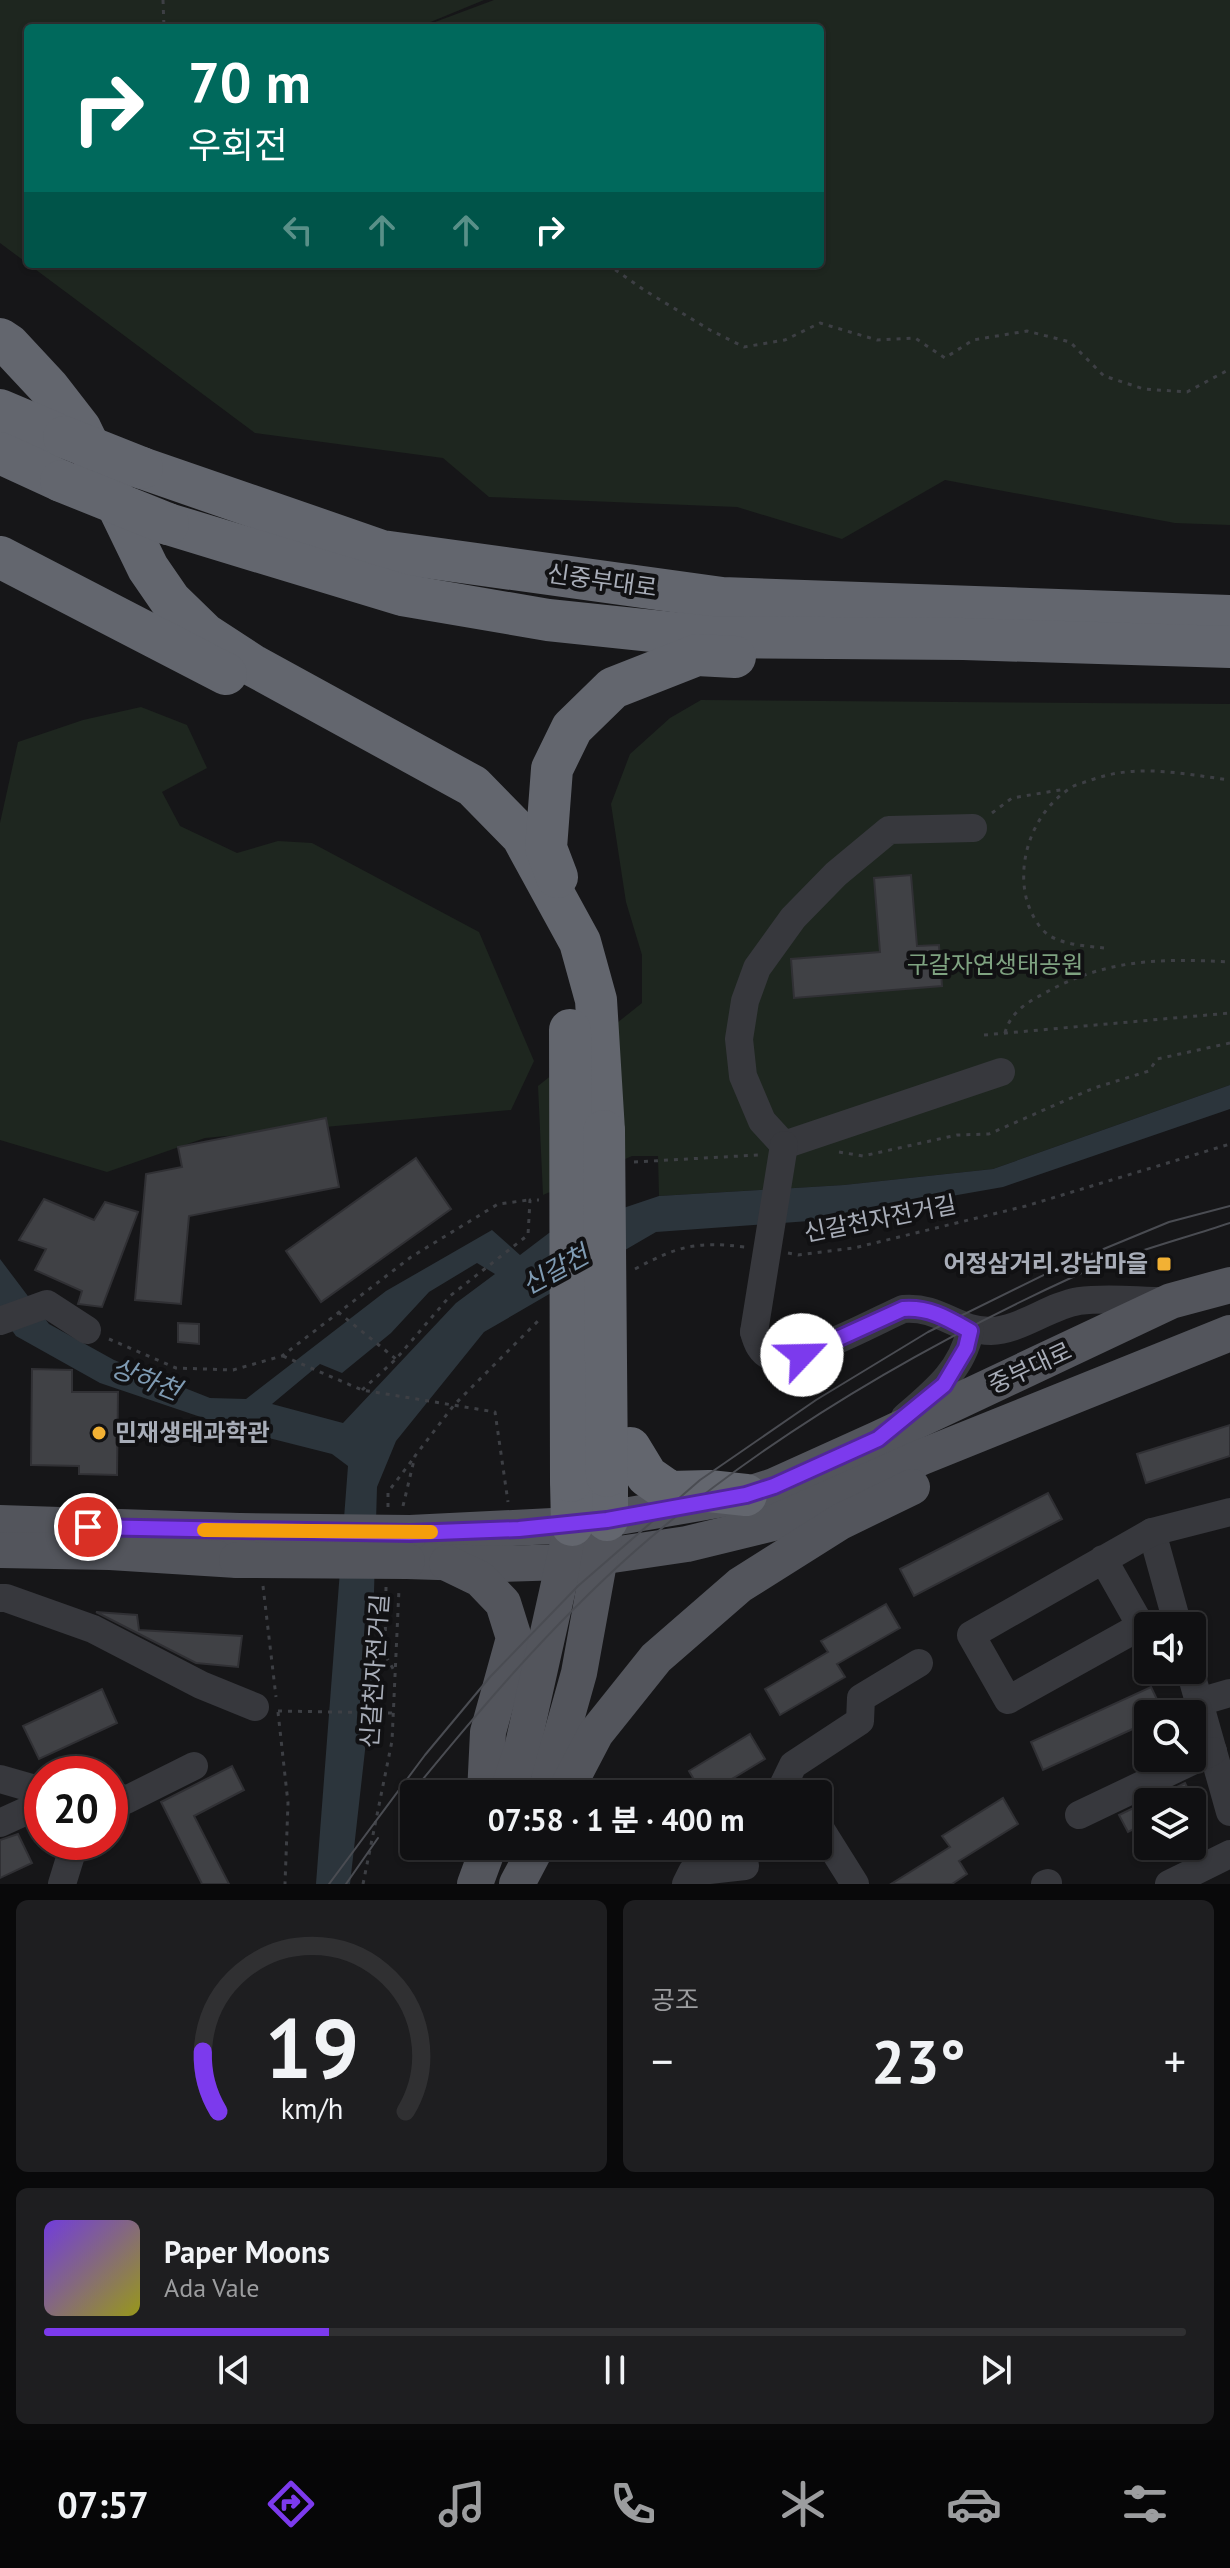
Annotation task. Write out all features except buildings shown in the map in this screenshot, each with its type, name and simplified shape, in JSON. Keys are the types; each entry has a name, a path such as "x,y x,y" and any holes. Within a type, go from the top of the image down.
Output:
{"highway":[{"path":"0,339 49,388 80,428 148,568 170,600 205,634 254,666 473,786 522,836 580,942"},
{"name":"신중부대로","path":"4,419 64,437 142,468 382,551 707,596 1124,615 1230,616"},
{"name":"신중부대로","path":"4,419 61,481 168,524 402,595 548,620 710,637 963,639 1230,647"},
{"path":"0,542 64,588"},
{"path":"0,557 339,733 450,799 490,832 546,916 564,974 583,1015 604,1131 603,1469 586,1541"},
{"path":"603,1469 580,942 546,848 552,769 572,728 613,688 697,655 1230,671"},
{"path":"603,1469 647,1476 670,1492 709,1491 746,1495"}],"main road":[{"path":"1171,1301 1230,1275"},
{"name":"중부대로","path":"586,1541 774,1486 1171,1301 1230,1285"},
{"name":"중부대로","path":"238,1545 412,1548 586,1541 687,1544 773,1523 922,1457 1230,1333"},
{"path":"571,1780 596,1733 656,1658 740,1585 840,1522 949,1469 1084,1390"},
{"path":"0,1523 238,1545"},
{"path":"512,1780 586,1541"},
{"path":"549,1780 579,1673 586,1541"},
{"path":"0,1550 110,1552 238,1545"},
{"path":"412,1548 480,1579 503,1603 514,1638 488,1732 486,1780"},
{"path":"516,1884 524,1860"},
{"path":"516,1884 529,1860"}],"street":[{"path":"973,828 889,830 836,874 804,907 757,968 745,1001 739,1039 743,1076 771,1145 754,1332 757,1345 769,1356 783,1359 802,1355 903,1309 934,1311 970,1331 996,1331 1080,1301 1171,1301"},
{"path":"771,1145 1001,1072"},
{"path":"0,1321 47,1304 87,1330"},
{"path":"878,1439 944,1385 966,1348 970,1331"},
{"path":"1103,1559 1141,1626 1008,1700 971,1635 1103,1559 1152,1532 1230,1512"},
{"path":"1152,1532 1174,1612"},
{"path":"0,1598 93,1629 201,1685 266,1709"},
{"path":"790,1780 793,1765 860,1721 861,1698 919,1663"},
{"path":"1206,1700 1230,1693"},
{"path":"1206,1726 1230,1812"},
{"path":"1079,1815 1213,1751"},
{"path":"128,1799 194,1766"},
{"path":"0,1779 24,1786"},
{"path":"0,1823 24,1812"},
{"path":"832,1847 855,1884"},
{"path":"1169,1884 1230,1854"},
{"path":"53,1884 59,1860"},
{"path":"62,1884 69,1860"},
{"path":"686,1884 692,1872 745,1865"}],"path":[{"path":"163,0 164,24"},
{"path":"613,268 670,306 744,347 785,340 820,323 877,340 915,338 945,358 973,340 1027,331 1070,342 1104,376 1144,389 1187,392 1230,369"},
{"path":"973,828 1012,798 1070,788 1107,774 1142,769 1230,780"},
{"path":"1070,788 1042,815 1024,854 1022,882 1031,914 1049,935 1074,944 1104,948"},
{"path":"1005,1033 1008,1022 1025,1004 1065,981 1107,966 1148,960 1230,962"},
{"path":"984,1035 1230,1013"},
{"path":"828,1150 863,1156 957,1135 989,1134 1081,1093 1149,1071 1157,1059 1230,1043"},
{"name":"신갈천자전거길","path":"784,1253 798,1255 854,1248 1026,1206 1230,1144"},
{"path":"634,1162 759,1155 771,1145"},
{"path":"87,1330 176,1368 233,1370 282,1356 411,1257 498,1204 530,1200"},
{"path":"631,1271 673,1249 712,1243 755,1249"},
{"path":"362,1390 396,1359 450,1296 516,1244"},
{"path":"338,1312 396,1359"},
{"name":"신갈천자전거길","path":"363,1884 392,1741 392,1713 412,1548 415,1456 454,1405 535,1322 549,1315"},
{"path":"282,1356 362,1390 495,1412 509,1510"},
{"path":"263,1586 266,1709 288,1803 285,1884"},
{"path":"266,1709 392,1713"}],"green space":[{"path":"0,0 484,0 426,24 24,24 24,261 0,243"},
{"path":"494,0 1230,0 1230,525 1175,523 945,480 842,539 737,507 489,497 443,458 255,433 33,268 824,268 824,24 430,24"},
{"name":"구갈자연생태공원","path":"701,700 1230,704 1230,1085 993,1169 844,1185 659,1196 658,1156 632,1156 543,1195 538,1086 642,1003 642,955 626,902 611,804 630,754 670,718"},
{"path":"141,707 187,725 207,768 162,792 180,826 237,853 278,841 312,843 479,932 534,1061 511,1110 205,1138 107,1172 0,1140 0,823 18,742 83,720"}],"water":[{"path":"1230,1085 1230,1109 1003,1187 809,1221 656,1232 484,1332 396,1441 377,1487 371,1697 350,1884 316,1884 348,1466 332,1454 245,1432 100,1383 16,1336 0,1314 0,1259 49,1324 114,1360 210,1398 246,1399 386,1291 492,1230 520,1255 549,1233 659,1196 844,1185 993,1169","holes":["477,1263 495,1274 456,1303 343,1423 272,1404 320,1364 342,1373 391,1333 429,1292"]}],"tram line":[{"path":"329,1884 425,1755 490,1677 578,1586 700,1480 816,1400 928,1332 1060,1267 1169,1222 1230,1206"},
{"path":"423,1780 484,1706 603,1580 685,1509 790,1433 901,1365 1016,1304 1113,1261 1230,1223"},
{"path":"346,1884 378,1838"}],"slow traffic":[{"path":"204,1530 431,1532"}],"place":[{"name":"어정삼거리.강남마을","path":"1164,1264"},
{"name":"민재생태과학관","path":"99,1433"}],"route":[{"path":"88,1527 410,1533 519,1529 607,1520 746,1495 774,1486 878,1439 944,1385 966,1348 970,1331 934,1311 903,1309 802,1355"}],"water label":[{"name":"신갈천","path":"555,1270"},
{"name":"상하천","path":"146,1379"}]}
